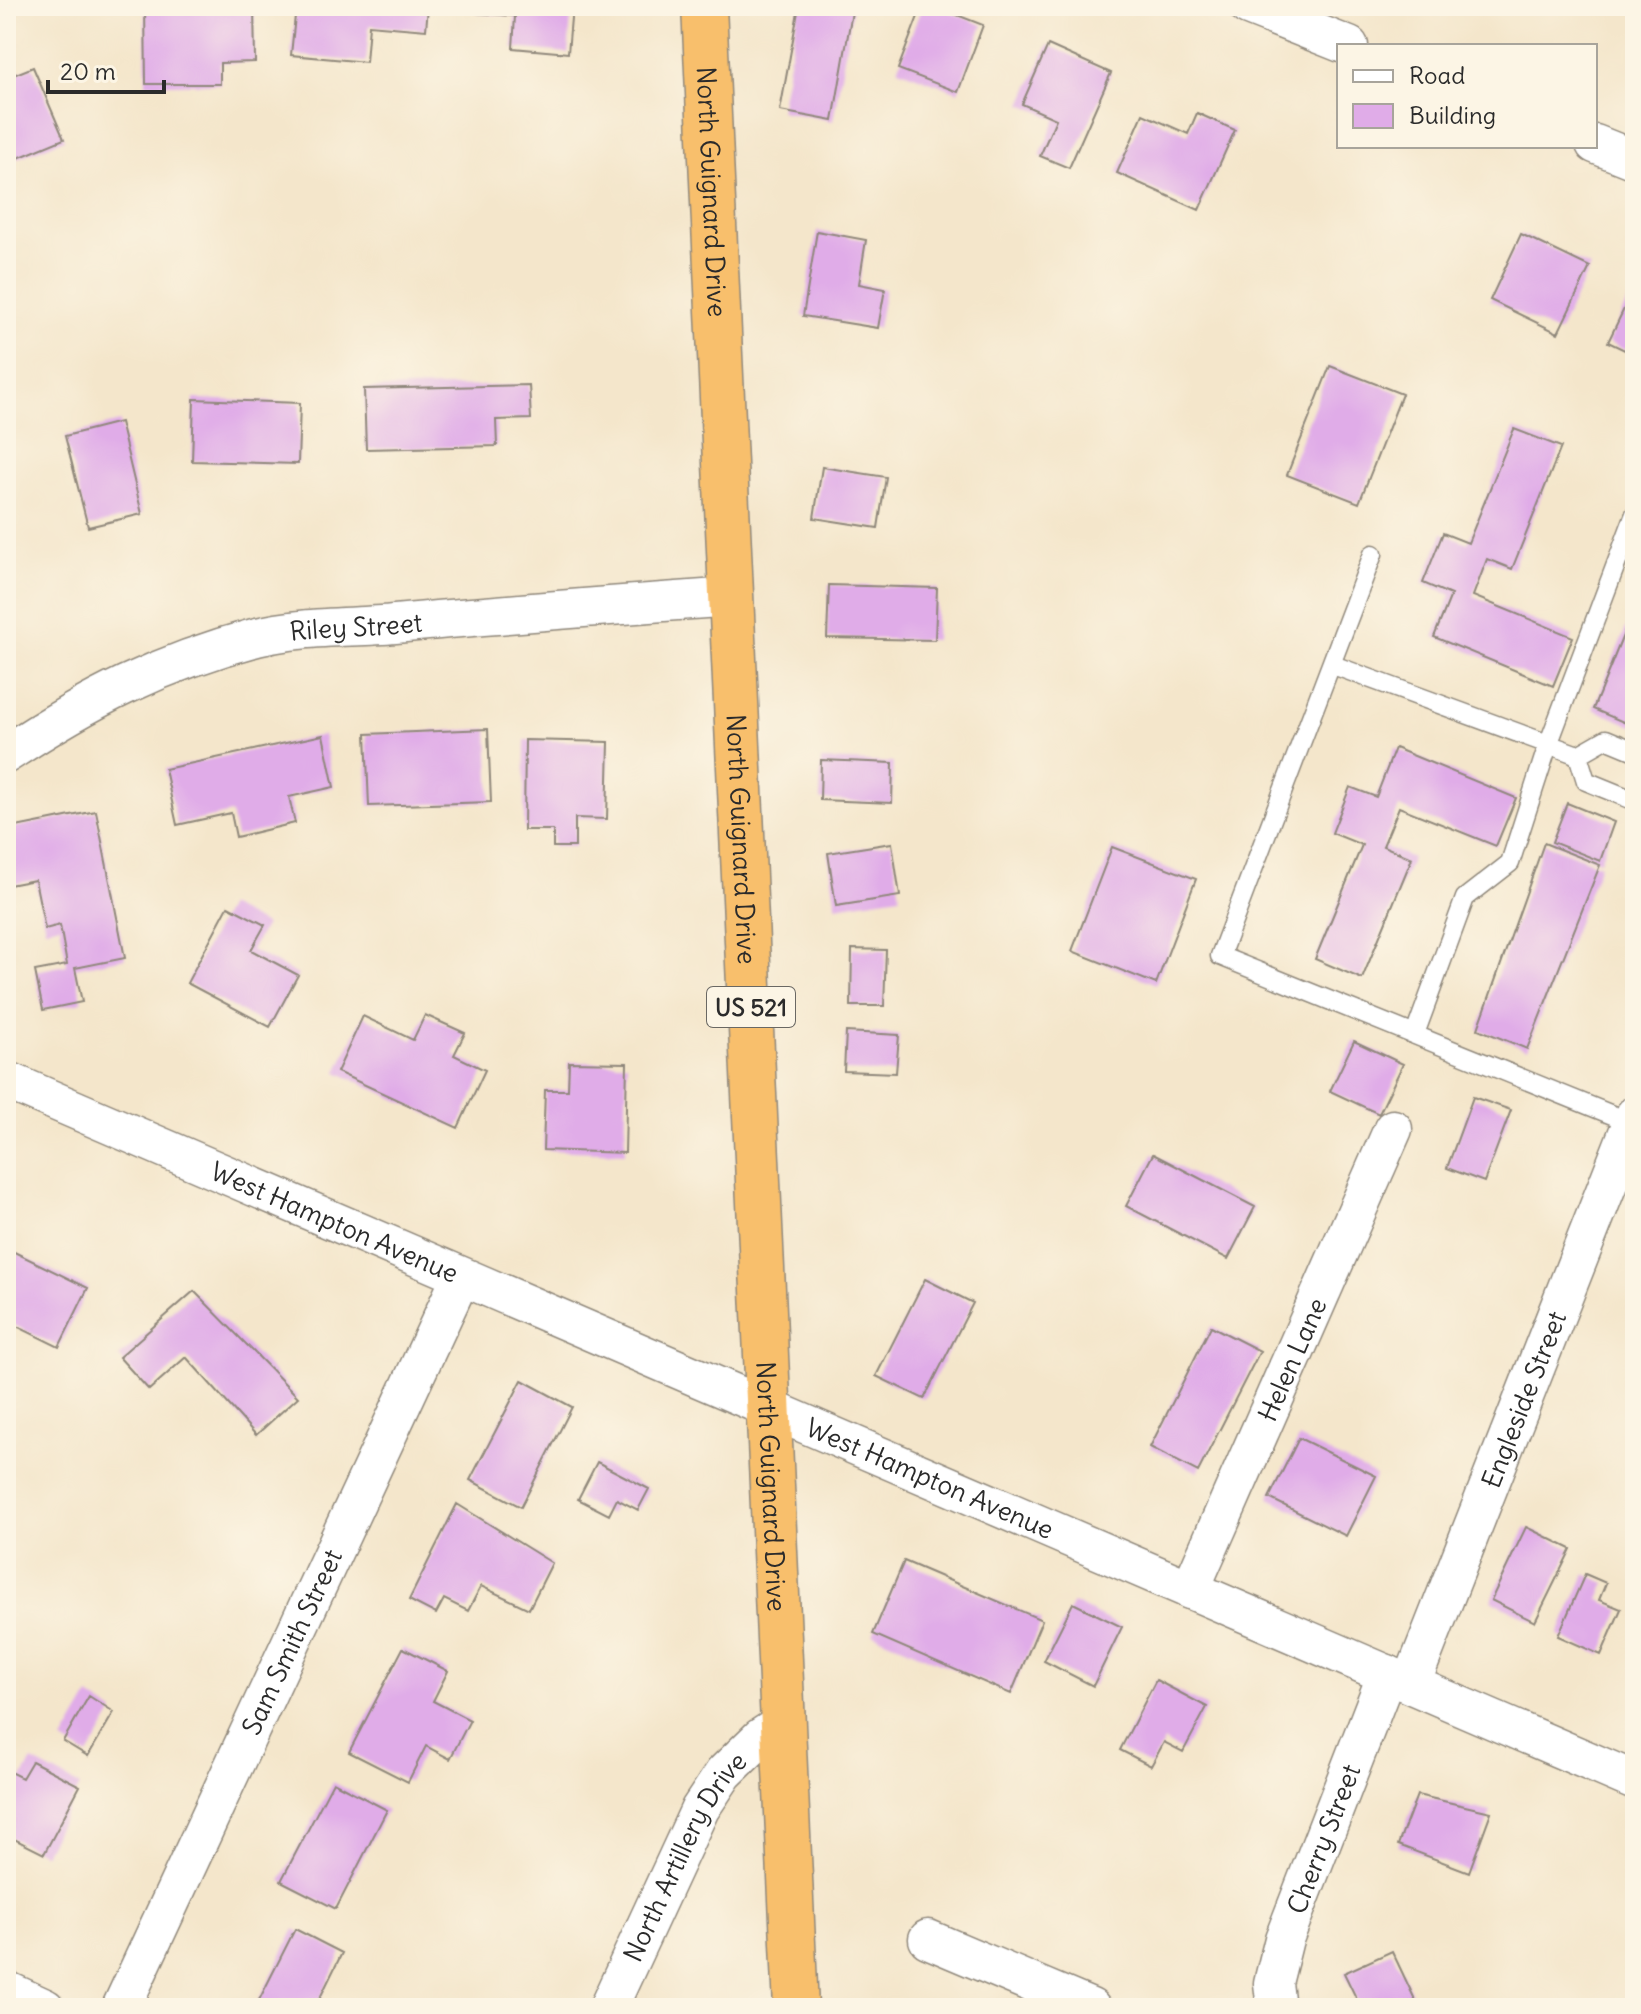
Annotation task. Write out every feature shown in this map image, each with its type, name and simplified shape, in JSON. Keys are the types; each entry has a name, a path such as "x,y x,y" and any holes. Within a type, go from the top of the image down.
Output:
{"highway":[{"name":"North Guignard Drive","path":"704,6 796,2008"}],"street":[{"path":"1248,6 1344,44"},
{"path":"1597,145 1635,160"},
{"name":"Riley Street","path":"6,754 79,706 131,680 180,660 261,636 530,611 733,597"},
{"name":"West Hampton Avenue","path":"6,1080 1635,1781"},
{"name":"Engleside Street","path":"1399,1679 1633,1119"},
{"name":"Helen Lane","path":"1190,1590 1393,1129"},
{"name":"Sam Smith Street","path":"121,2008 461,1277"},
{"name":"Cherry Street","path":"1276,2008 1273,1983 1284,1939 1399,1679"},
{"name":"North Artillery Drive","path":"608,2008 700,1809 724,1773 760,1738 783,1723"},
{"path":"928,1939 1091,2008"},
{"path":"6,1990 45,2008"}],"lane":[{"path":"1415,1034 1465,898 1510,863 1548,745 1635,514"},
{"path":"1373,554 1220,956 1633,1119"},
{"path":"1333,665 1578,755 1606,739 1635,751"},
{"path":"1578,755 1586,781 1635,801"}],"building":[{"path":"145,6 254,6 255,62 220,63 220,84 146,84"},
{"path":"296,6 428,6 426,30 369,25 366,62 291,55"},
{"path":"477,6 572,6 568,53 513,48 515,16 476,13"},
{"path":"799,6 853,6 833,121 780,111"},
{"path":"922,6 934,6 983,25 958,92 898,69"},
{"path":"1048,45 1111,73 1069,168 1040,156 1056,119 1022,104"},
{"path":"33,67 64,139 6,163 6,78"},
{"path":"1197,113 1235,130 1199,210 1117,173 1143,114 1188,134"},
{"path":"817,231 866,240 859,284 885,289 878,328 803,316"},
{"path":"1521,234 1590,267 1558,333 1490,300"},
{"path":"1635,286 1635,355 1608,342"},
{"path":"1330,366 1402,394 1359,503 1287,475"},
{"path":"529,385 531,419 496,420 497,446 366,449 364,389"},
{"path":"194,399 300,403 298,464 192,461"},
{"path":"120,422 142,514 88,527 65,436"},
{"path":"1514,429 1561,447 1512,569 1487,559 1473,596 1573,637 1553,686 1434,637 1451,595 1423,583 1443,533 1468,543"},
{"path":"822,467 886,477 878,528 814,518"},
{"path":"829,585 937,588 935,640 827,638"},
{"path":"1635,606 1635,727 1593,709"},
{"path":"488,729 491,802 369,806 366,734"},
{"path":"323,735 334,787 289,797 295,823 236,837 231,813 177,825 165,769"},
{"path":"525,740 609,742 607,819 575,818 575,847 553,847 553,830 524,830"},
{"path":"1395,748 1516,798 1496,846 1399,807 1383,846 1412,858 1362,979 1315,959 1362,845 1332,833 1350,787 1376,797"},
{"path":"821,760 893,763 892,803 820,800"},
{"path":"1567,803 1614,822 1600,861 1552,842"},
{"path":"96,811 125,958 75,968 82,1002 43,1010 35,971 67,965 60,925 45,929 35,880 9,885 6,829"},
{"path":"892,843 900,896 836,906 828,853"},
{"path":"1544,843 1600,865 1527,1049 1478,1029"},
{"path":"1112,847 1196,879 1156,984 1072,951"},
{"path":"228,906 265,925 251,950 298,975 270,1027 187,983"},
{"path":"852,949 886,950 884,1006 851,1006"},
{"path":"425,1015 465,1033 454,1055 485,1070 458,1128 337,1072 363,1016 413,1040"},
{"path":"846,1032 899,1035 896,1073 844,1071"},
{"path":"1354,1041 1403,1064 1379,1114 1330,1091"},
{"path":"569,1062 627,1063 625,1153 543,1150 545,1090 568,1090"},
{"path":"1473,1097 1511,1110 1484,1182 1447,1168"},
{"path":"1153,1154 1255,1207 1228,1259 1126,1206"},
{"path":"6,1248 88,1288 59,1347 6,1321"},
{"path":"925,1279 973,1303 924,1399 876,1376"},
{"path":"194,1291 298,1397 256,1435 186,1357 149,1390 119,1357"},
{"path":"1211,1326 1260,1351 1198,1472 1150,1447"},
{"path":"522,1380 572,1407 521,1507 470,1480"},
{"path":"1299,1438 1376,1476 1346,1536 1269,1498"},
{"path":"597,1462 649,1489 638,1510 617,1499 609,1515 578,1499"},
{"path":"457,1504 552,1563 529,1609 481,1586 468,1611 444,1599 436,1614 409,1600"},
{"path":"1526,1527 1571,1549 1535,1622 1491,1600"},
{"path":"904,1561 1042,1620 1011,1694 873,1634"},
{"path":"1585,1574 1606,1583 1599,1600 1621,1609 1601,1655 1558,1636"},
{"path":"1073,1603 1122,1627 1093,1686 1044,1661"},
{"path":"403,1648 448,1671 433,1701 470,1720 450,1759 426,1746 408,1782 349,1752"},
{"path":"1156,1680 1207,1707 1183,1752 1164,1742 1151,1766 1120,1750"},
{"path":"89,1696 114,1712 88,1756 63,1741"},
{"path":"32,1761 80,1786 44,1854 6,1835 6,1770 22,1778"},
{"path":"333,1782 387,1810 336,1909 281,1881"},
{"path":"1417,1795 1491,1812 1469,1872 1398,1845"},
{"path":"295,1929 342,1953 315,2008 255,2008"},
{"path":"1392,1951 1419,2008 1361,2008 1344,1973"}]}
